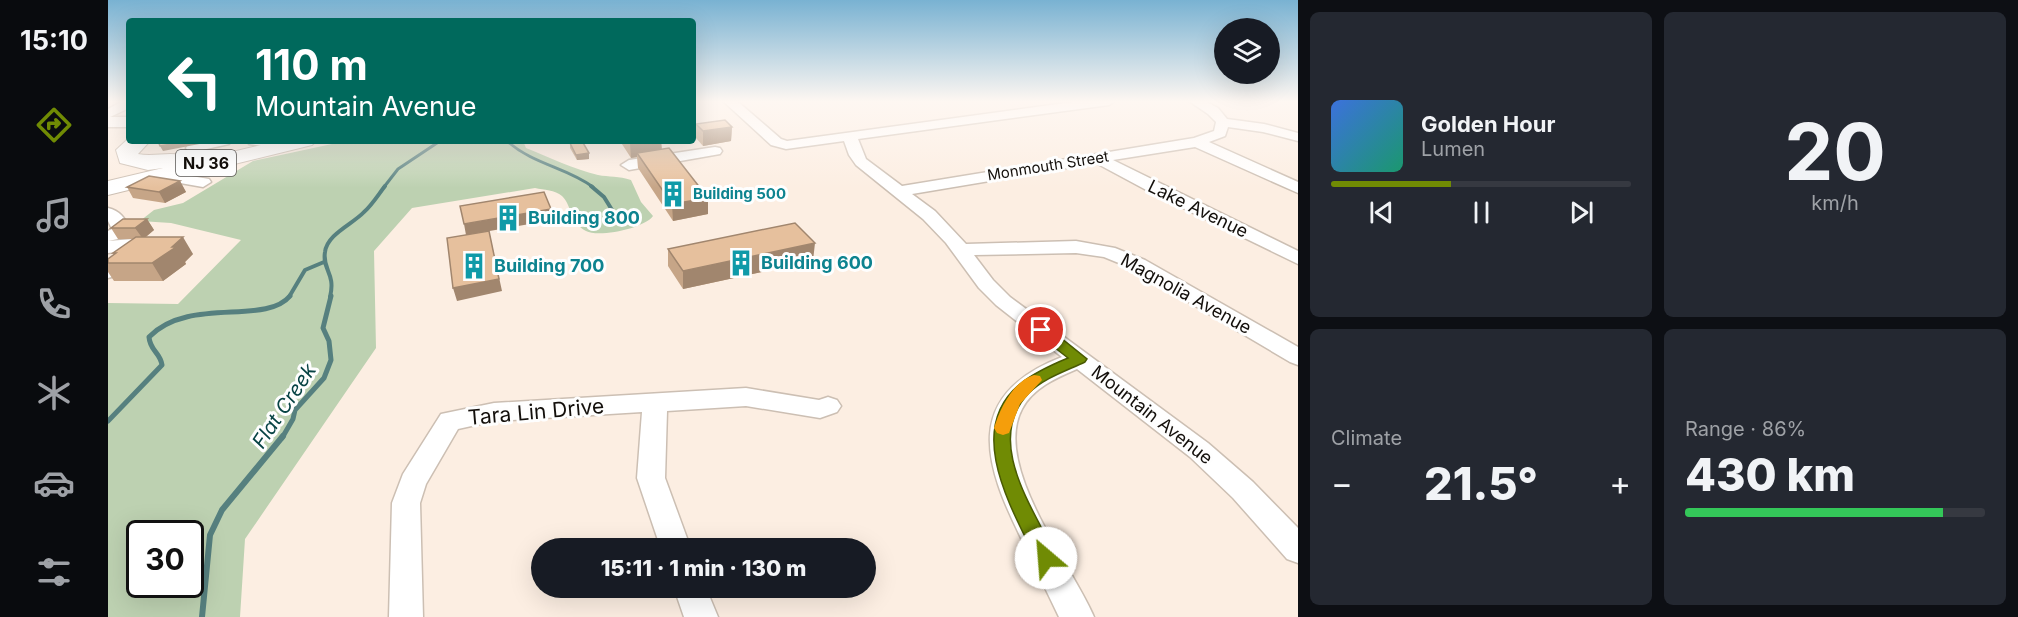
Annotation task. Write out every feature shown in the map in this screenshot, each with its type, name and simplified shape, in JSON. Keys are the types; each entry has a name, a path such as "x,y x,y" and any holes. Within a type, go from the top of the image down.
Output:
{"highway":[{"path":"108,157 126,137"},
{"path":"135,144 127,150 126,154 133,160 155,163 198,157"},
{"name":"NJ 36","path":"108,181 250,144"},
{"name":"NJ 36","path":"108,188 292,144"}],"street":[{"path":"764,130 781,144 902,130"},
{"name":"Monmouth Street","path":"899,191 1197,142 1220,133 1221,130"},
{"path":"1271,130 1298,137"},
{"name":"Mountain Avenue","path":"850,137 861,162 929,215 1003,301 1220,468 1298,549"},
{"path":"1197,142 1298,188"},
{"path":"198,157 193,148 211,144"},
{"path":"629,165 715,151"},
{"name":"Lake Avenue","path":"1098,158 1149,186 1298,258"},
{"path":"167,173 175,178 203,182"},
{"path":"108,213 117,219 121,229 117,234 108,236"},
{"path":"108,247 133,245 136,250 108,272"},
{"name":"Magnolia Avenue","path":"961,250 1067,247 1107,252 1138,264 1298,357"},
{"path":"1077,617 1016,500 1004,467 1001,446 1007,412 1023,390 1042,376 1080,359"},
{"name":"Tara Lin Drive","path":"406,617 405,503 413,482 450,421 494,412 655,400 746,397 820,409 828,406"},
{"path":"655,400 655,431 650,459 651,478 672,538"},
{"path":"694,598 701,617"}],"green space":[{"path":"332,144 524,144 526,148 579,170 631,180 641,202 653,216 632,228 592,233 577,224 562,196 553,191 535,188 412,208 374,251 376,348 245,539 240,617 108,617 108,303 178,304 241,240 171,223 140,221 154,210 183,203 253,161"}],"building":[{"path":"570,144 584,144 589,153 576,155"},
{"path":"669,148 708,198 672,204 637,153"},
{"path":"149,176 180,181 159,192 127,187"},
{"path":"544,192 551,209 464,224 460,206"},
{"path":"123,219 147,219 135,228 111,228"},
{"path":"795,223 815,243 683,271 668,249"},
{"name":"Building 700","path":"489,231 499,279 453,288 447,238"},
{"path":"136,237 183,237 172,247 176,247 152,263 108,263 108,259 116,253 113,253"}],"waterway":[{"name":"Flat Creek","path":"384,187 398,169 436,144"},
{"path":"511,144 528,156 583,180 593,187"},
{"name":"Flat Creek","path":"330,297 331,282 325,263 327,246 335,235 367,209 385,186"},
{"path":"591,186 604,197 617,218"},
{"path":"289,297 305,270 324,262"},
{"name":"Flat Creek","path":"282,438 293,419 295,410 324,378 331,360 329,341 323,328 331,296"},
{"path":"108,421 162,365 149,337 166,325 184,318 205,314 263,309 278,305 289,297"},
{"name":"Flat Creek","path":"202,617 210,535 222,510 283,436"}],"slow traffic":[{"path":"1003,428 1007,412 1014,400 1034,380"}],"place":[{"name":"Building 500","path":"673,194"},
{"name":"Building 800","path":"508,218"},
{"name":"Building 600","path":"741,263"},
{"name":"Building 700","path":"474,266"}],"route":[{"path":"1041,330 1080,359 1032,381 1023,390 1007,412 1002,429 1001,446 1004,467 1016,500 1046,558"}]}
